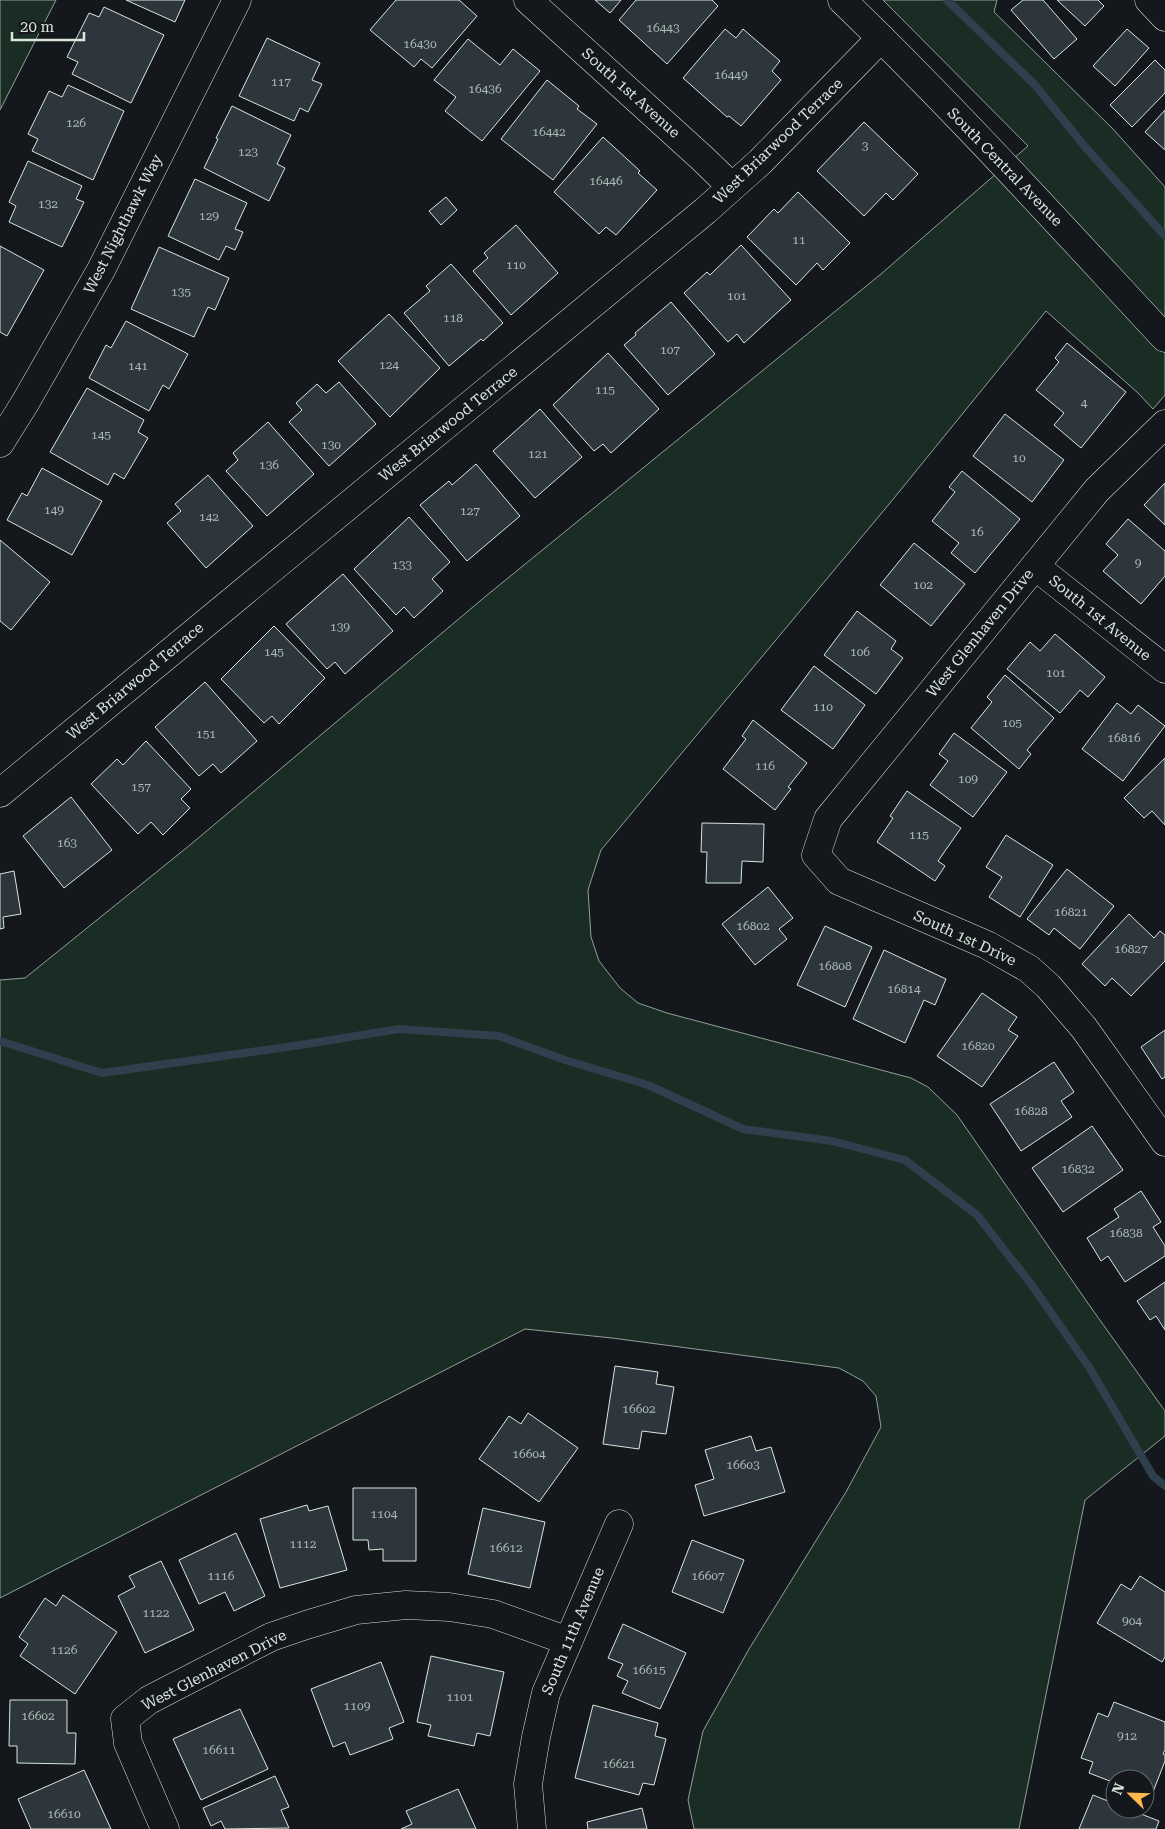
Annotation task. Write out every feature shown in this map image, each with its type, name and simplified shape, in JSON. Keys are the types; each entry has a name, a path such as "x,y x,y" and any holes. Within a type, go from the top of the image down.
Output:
{"street":[{"name":"West Nighthawk Way","path":"0,443 101,270 237,0"},
{"name":"South 1st Avenue","path":"528,0 732,187"},
{"name":"South Central Avenue","path":"842,0 1074,238 1165,338"},
{"path":"1149,0 1165,17"},
{"name":"West Briarwood Terrace","path":"0,793 322,526 546,344 732,187 760,162 881,38"},
{"name":"West Glenhaven Drive","path":"816,855 828,819 1097,490 1165,424"},
{"name":"South 1st Avenue","path":"1035,566 1165,670"},
{"name":"South 1st Drive","path":"816,855 839,880 987,945 1030,969 1048,986 1084,1028 1165,1142"},
{"name":"South 11th Avenue","path":"532,1829 528,1784 546,1694 619,1524"},
{"name":"West Glenhaven Drive","path":"166,1829 128,1743 125,1718 149,1700 271,1637 356,1610 406,1605 449,1607 493,1614 568,1640"}],"green space":[{"path":"0,0 56,0 0,110"},
{"path":"883,0 997,0 994,12 1113,129 1165,187 1165,395 1153,409 1138,393 1046,311 890,503 601,850 588,890 591,937 599,961 620,988 638,1003 667,1013 911,1078 928,1087 957,1115 1165,1411 1165,1436 1085,1500 1019,1829 694,1829 688,1800 703,1731 749,1649 846,1492 881,1427 876,1396 863,1381 839,1368 612,1338 525,1329 0,1598 0,980 25,978 190,845 486,596 881,274 1028,146"}],"building":[{"path":"126,0 185,0 175,22"},
{"path":"396,0 459,0 477,16 432,68 421,59 414,67 370,30"},
{"path":"595,0 621,0 610,13"},
{"path":"636,0 712,0 718,6 667,64 619,20"},
{"path":"1023,0 1043,0 1077,39 1054,59 1011,10"},
{"path":"1057,0 1098,0 1104,6 1085,26"},
{"path":"104,7 164,35 131,103 72,74 78,62 67,57 89,13 99,17"},
{"path":"725,29 736,38 743,29 780,61 772,71 781,80 741,126 729,116 727,117 683,78"},
{"path":"1127,29 1149,48 1115,86 1093,66"},
{"path":"267,38 320,63 312,80 322,84 308,112 300,108 294,121 239,96"},
{"path":"468,39 500,65 513,49 540,71 482,141 445,111 456,97 434,80"},
{"path":"1155,60 1165,70 1165,93 1132,127 1110,105"},
{"path":"547,80 579,106 577,109 597,124 553,180 501,139"},
{"path":"68,85 124,111 93,180 32,151 38,139 28,134 49,91 62,97"},
{"path":"232,106 291,135 277,164 285,168 269,201 204,168"},
{"path":"1165,110 1165,150 1145,132"},
{"path":"864,122 918,174 893,200 886,193 864,216 817,171"},
{"path":"603,137 640,171 638,173 657,190 616,235 606,227 599,234 554,192"},
{"path":"28,161 82,186 76,199 84,202 62,247 9,222 16,206 9,202"},
{"path":"195,179 247,203 235,229 243,232 235,250 226,246 219,260 168,236"},
{"path":"798,192 850,243 823,270 817,263 796,285 747,237 774,209 778,213"},
{"path":"446,197 457,210 441,225 429,211"},
{"path":"516,225 558,273 511,315 473,271 488,258 484,253"},
{"path":"741,245 791,300 744,343 737,334 728,342 684,293 707,272 710,275"},
{"path":"0,246 44,270 7,336 0,332"},
{"path":"159,247 229,278 215,310 208,307 194,337 131,309"},
{"path":"451,264 503,323 483,341 481,339 449,366 404,313 430,291 426,286"},
{"path":"671,302 715,354 668,395 624,345"},
{"path":"389,314 440,368 390,417 338,361"},
{"path":"126,321 188,354 169,389 163,385 149,411 89,378 106,345 111,348"},
{"path":"1067,343 1126,392 1081,448 1054,425 1064,413 1036,390 1059,362 1055,358"},
{"path":"608,353 659,409 611,453 603,444 594,451 553,405"},
{"path":"339,382 376,424 329,466 289,422 302,410 296,403 317,384 326,393"},
{"path":"87,388 144,420 138,432 148,438 124,479 114,473 108,485 50,452"},
{"path":"540,409 582,457 535,498 493,451"},
{"path":"1005,414 1064,460 1032,502 973,456"},
{"path":"268,422 314,474 267,516 226,471 238,460 233,453"},
{"path":"476,464 520,516 467,561 420,505 449,481 452,485"},
{"path":"42,468 102,501 72,555 7,520 22,493 27,496"},
{"path":"962,471 1020,519 975,573 951,553 959,543 932,521 955,492 949,487"},
{"path":"208,475 253,526 206,568 167,523 181,511 175,504"},
{"path":"1165,483 1165,525 1144,505"},
{"path":"409,517 450,562 432,579 443,591 414,618 404,607 396,615 354,569"},
{"path":"1128,519 1165,551 1165,576 1141,604 1103,571 1118,555 1106,544"},
{"path":"0,540 50,582 11,630 0,621"},
{"path":"914,543 965,584 931,626 880,585"},
{"path":"343,574 393,631 345,674 335,662 327,669 286,624"},
{"path":"857,611 896,641 891,649 903,658 876,694 824,655"},
{"path":"274,626 325,678 279,724 272,716 264,723 221,679"},
{"path":"1055,634 1105,677 1088,697 1080,690 1060,713 1007,669 1030,642 1040,651"},
{"path":"814,666 865,705 833,749 781,710"},
{"path":"1005,675 1054,718 1027,750 1031,754 1019,769 971,728 992,702 987,697"},
{"path":"205,682 257,741 221,773 213,764 199,776 155,727"},
{"path":"1117,703 1131,714 1138,705 1165,726 1123,781 1082,749"},
{"path":"753,720 807,763 788,787 791,789 775,810 723,769 746,739 742,736"},
{"path":"954,733 1007,772 973,817 930,785 948,761 939,754"},
{"path":"146,741 191,789 181,799 190,808 163,835 151,822 138,834 91,784 117,759 123,765"},
{"path":"1165,758 1165,825 1152,811 1144,818 1124,798"},
{"path":"907,791 961,828 938,861 945,866 935,881 877,842 893,818 890,816"},
{"path":"71,797 112,850 64,888 23,836"},
{"path":"702,823 764,824 763,862 742,861 741,883 706,883 707,852 701,852"},
{"path":"1006,835 1053,865 1020,917 989,897 1002,877 986,867"},
{"path":"1067,869 1114,906 1080,949 1054,928 1049,935 1027,919"},
{"path":"14,871 21,914 3,917 4,928 0,929 0,874"},
{"path":"768,887 793,918 779,929 787,939 755,965 722,924"},
{"path":"1129,914 1154,938 1160,931 1165,935 1165,961 1131,996 1112,978 1105,986 1082,964"},
{"path":"825,926 872,947 845,1007 797,985"},
{"path":"884,950 946,979 935,1005 924,1000 905,1043 853,1019"},
{"path":"982,993 1017,1017 1008,1030 1018,1036 982,1087 937,1056"},
{"path":"1165,1030 1165,1077 1162,1079 1141,1047"},
{"path":"1054,1062 1074,1092 1061,1101 1072,1117 1021,1151 990,1104"},
{"path":"1092,1126 1123,1170 1063,1212 1032,1168"},
{"path":"1141,1191 1161,1222 1153,1227 1165,1246 1165,1256 1125,1282 1108,1256 1101,1261 1087,1238 1119,1217 1114,1209"},
{"path":"1165,1282 1165,1330 1156,1316 1150,1320 1137,1301"},
{"path":"615,1366 658,1372 656,1384 674,1387 666,1434 642,1431 639,1449 603,1444"},
{"path":"528,1413 578,1448 539,1502 479,1459 509,1416 521,1424"},
{"path":"751,1436 756,1451 771,1447 785,1492 704,1516 695,1485 714,1479 705,1450"},
{"path":"353,1488 416,1488 416,1561 383,1561 383,1549 369,1550 368,1540 353,1540"},
{"path":"307,1505 309,1511 328,1506 347,1570 280,1588 260,1519"},
{"path":"483,1508 545,1522 530,1588 468,1574"},
{"path":"236,1533 265,1596 234,1611 225,1592 199,1604 179,1560"},
{"path":"692,1540 744,1560 723,1613 672,1592"},
{"path":"161,1561 194,1630 145,1653 118,1596 135,1587 129,1576"},
{"path":"1140,1576 1165,1592 1165,1657 1162,1662 1097,1623 1121,1584 1131,1590"},
{"path":"63,1595 117,1632 75,1694 20,1656 28,1644 19,1637 45,1598 56,1606"},
{"path":"623,1624 686,1653 660,1709 622,1693 628,1681 617,1676 623,1664 608,1658"},
{"path":"431,1656 504,1672 490,1736 477,1733 474,1746 428,1736 431,1725 417,1722"},
{"path":"381,1662 404,1722 389,1728 393,1739 350,1755 345,1742 333,1747 311,1689"},
{"path":"10,1700 67,1700 67,1733 76,1733 75,1764 17,1763 17,1746 9,1746"},
{"path":"1114,1702 1165,1722 1165,1750 1163,1754 1165,1755 1165,1761 1155,1787 1155,1769 1105,1769 1105,1779 1089,1773 1093,1762 1081,1758 1098,1713 1108,1717"},
{"path":"593,1705 658,1723 655,1736 666,1739 654,1785 643,1783 639,1795 575,1778"},
{"path":"240,1709 268,1769 201,1800 173,1739"},
{"path":"84,1770 111,1829 31,1829 18,1799"},
{"path":"275,1776 289,1807 281,1810 289,1828 225,1829 221,1821 211,1826 203,1808"},
{"path":"458,1789 476,1829 401,1829 412,1824 406,1811"},
{"path":"1093,1795 1105,1800 1105,1819 1154,1819 1159,1821 1156,1829 1079,1829"},
{"path":"642,1808 647,1829 588,1829 587,1822"}],"waterway":[{"path":"947,0 1035,85 1086,148 1165,236"},
{"path":"0,1041 102,1073 399,1029 499,1036 565,1060 648,1085 743,1129 832,1141 905,1160 977,1215 1031,1284 1089,1367 1153,1476 1165,1486"}]}
